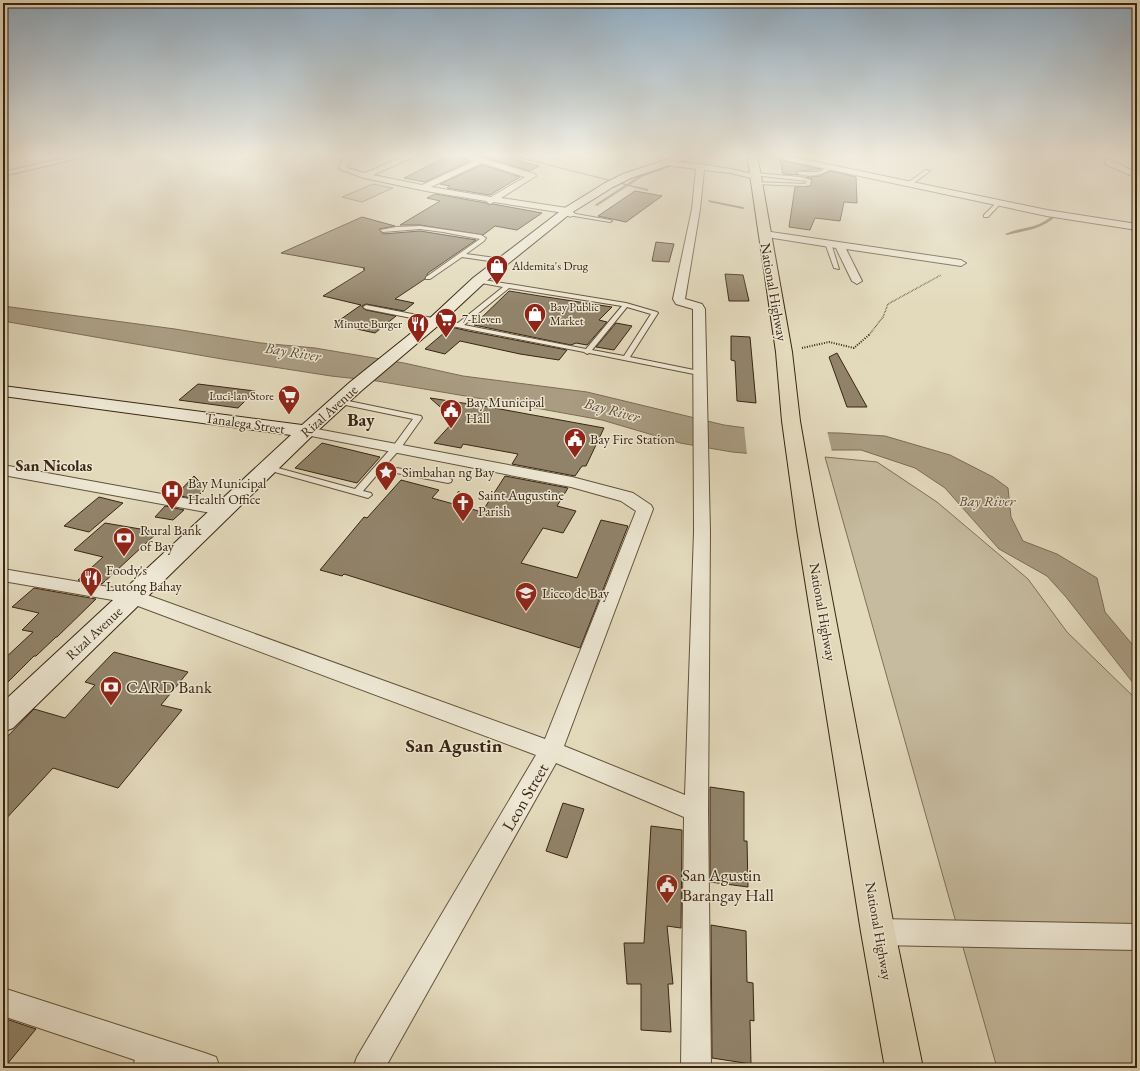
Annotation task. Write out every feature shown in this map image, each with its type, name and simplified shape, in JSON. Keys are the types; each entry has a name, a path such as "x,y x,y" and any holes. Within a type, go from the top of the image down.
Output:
{"main road":[{"name":"Rizal Avenue","path":"3,720 222,510 347,394 434,321 478,281 503,261 582,204"},
{"name":"National Highway","path":"759,204 784,352 791,421 878,932 904,1068"},
{"name":"Tanalega Street","path":"3,391 306,431"}],"street":[{"path":"515,204 567,214"},
{"path":"696,204 679,298 680,302 698,306 699,309 702,532 696,811 696,1068"},
{"path":"1004,204 1047,213 1137,227"},
{"path":"764,234 961,263"},
{"path":"839,244 857,281"},
{"name":"Tanalega Street","path":"306,431 397,447 572,482 627,497 645,509"},
{"path":"3,470 222,510"},
{"name":"Leon Street","path":"368,1068 551,752 645,509"},
{"path":"3,575 132,597 551,752 696,811"},
{"path":"878,932 1137,937"},
{"path":"3,1002 152,1060 205,1068"}],"lane":[{"path":"986,216 998,204"},
{"path":"567,214 610,222"},
{"path":"383,230 401,227 425,227 479,236 483,238 428,278"},
{"path":"828,243 837,268"},
{"path":"461,255 503,261"},
{"path":"478,281 542,294 626,305 655,313 625,359"},
{"path":"459,326 508,286"},
{"path":"587,352 626,305"},
{"path":"366,307 459,326 498,331 587,352 699,372"},
{"path":"347,394 353,405 418,418 397,447 357,492"},
{"path":"379,467 448,480"},
{"path":"267,468 368,495"}],"path":[{"path":"784,352 829,342 854,348 864,340 886,314 888,304 938,275 961,270 961,263"}],"shaded area":[{"path":"825,457 877,462 937,502 1028,579 1067,632 1137,700 1137,1068 997,1068"}],"water":[{"name":"Bay River","path":"3,306 175,329 261,343 315,348 404,363 463,376 587,392 724,425 775,432 840,433 885,436 950,455 993,477 1008,488 1011,517 1023,541 1057,554 1097,578 1105,612 1137,650 1137,688 1066,597 1047,576 999,549 945,488 915,468 861,450 823,450 777,456 732,452 680,443 602,420 530,407 377,381 331,376 222,359 3,321"}],"pier":[{"path":"744,426 775,430 827,430 832,452 777,458 747,455"}],"building":[{"path":"435,204 493,204 542,213 517,230 495,226 483,235 420,225 400,225"},
{"path":"616,204 651,204 626,222 598,216"},
{"path":"792,204 844,204 840,221 815,218 810,230 789,227"},
{"path":"362,217 395,226 379,229 383,234 420,231 476,240 428,273 425,279 395,299 414,303 404,311 366,304 362,306 366,310 396,316 375,333 334,324 361,305 323,296 365,270 363,269 365,268 281,253"},
{"path":"656,242 674,244 669,262 652,261"},
{"path":"725,274 743,275 749,301 729,301"},
{"path":"509,291 612,307 599,320 607,322 587,345 576,343 571,345 474,325"},
{"path":"616,323 632,326 614,350 596,347"},
{"path":"451,327 567,350 559,360 520,354 460,341 445,354 425,349"},
{"path":"731,336 750,337 756,403 737,401 735,361 731,360"},
{"path":"837,353 867,407 847,407 829,357"},
{"path":"198,384 255,391 238,408 179,400"},
{"path":"430,398 604,428 586,466 582,466 575,476 512,464 518,454 463,444 461,448 434,443 455,420"},
{"path":"322,443 380,457 357,483 295,468"},
{"path":"194,476 206,488 195,499 176,495"},
{"name":"Liceo de Bay","path":"505,476 568,488 557,506 576,511 563,533 543,528 521,563 577,578 601,520 628,526 580,648 344,574 342,576 320,570 364,517 367,518 401,480 439,490 432,498 482,512"},
{"path":"99,497 123,503 89,532 64,526"},
{"name":"Bay Municipal Health Office","path":"165,506 184,510 173,520 155,517"},
{"path":"105,523 158,532 102,584 78,580 103,557 74,550"},
{"path":"34,588 96,599 57,637 36,656 34,656 3,687 3,660 33,632 22,630 39,613 12,607"},
{"path":"114,652 188,672 161,705 182,710 118,788 53,768 3,822 3,741 34,709 65,718 95,685 85,682"},
{"path":"710,787 744,792 744,841 747,841 748,887 710,882"},
{"path":"563,803 584,809 567,858 546,851"},
{"path":"651,826 682,830 681,928 667,926 673,984 668,984 671,1032 641,1030 641,984 627,984 624,943 644,943"},
{"path":"711,925 746,931 747,982 753,983 754,1021 750,1020 751,1064 712,1058"},
{"path":"3,1018 36,1029 4,1068 3,1068"}],"waterway":[{"path":"723,204 743,208"},
{"path":"1007,234 1038,226 1054,216"}],"place":[{"name":"Aldemita's Drug","path":"497,286"},
{"name":"Bay Public Market","path":"535,334"},
{"name":"7-Eleven","path":"446,338"},
{"name":"Minute Burger","path":"418,344"},
{"name":"Luci-lan Store","path":"289,416"},
{"name":"Bay Municipal Hall","path":"451,430"},
{"name":"Bay Fire Station","path":"575,458"},
{"name":"Simbahan ng Bay","path":"386,492"},
{"name":"Bay Municipal Health Office","path":"172,510"},
{"name":"Saint Augustine Parish","path":"463,522"},
{"name":"Rural Bank of Bay","path":"124,558"},
{"name":"Foody's Lutong Bahay","path":"91,598"},
{"name":"Liceo de Bay","path":"526,612"},
{"name":"CARD Bank","path":"111,706"},
{"name":"San Agustin Barangay Hall","path":"667,904"}],"district":[{"name":"Bay","path":"361,420"},
{"name":"San Nicolas","path":"54,465"},
{"name":"San Agustin","path":"454,745"}]}
